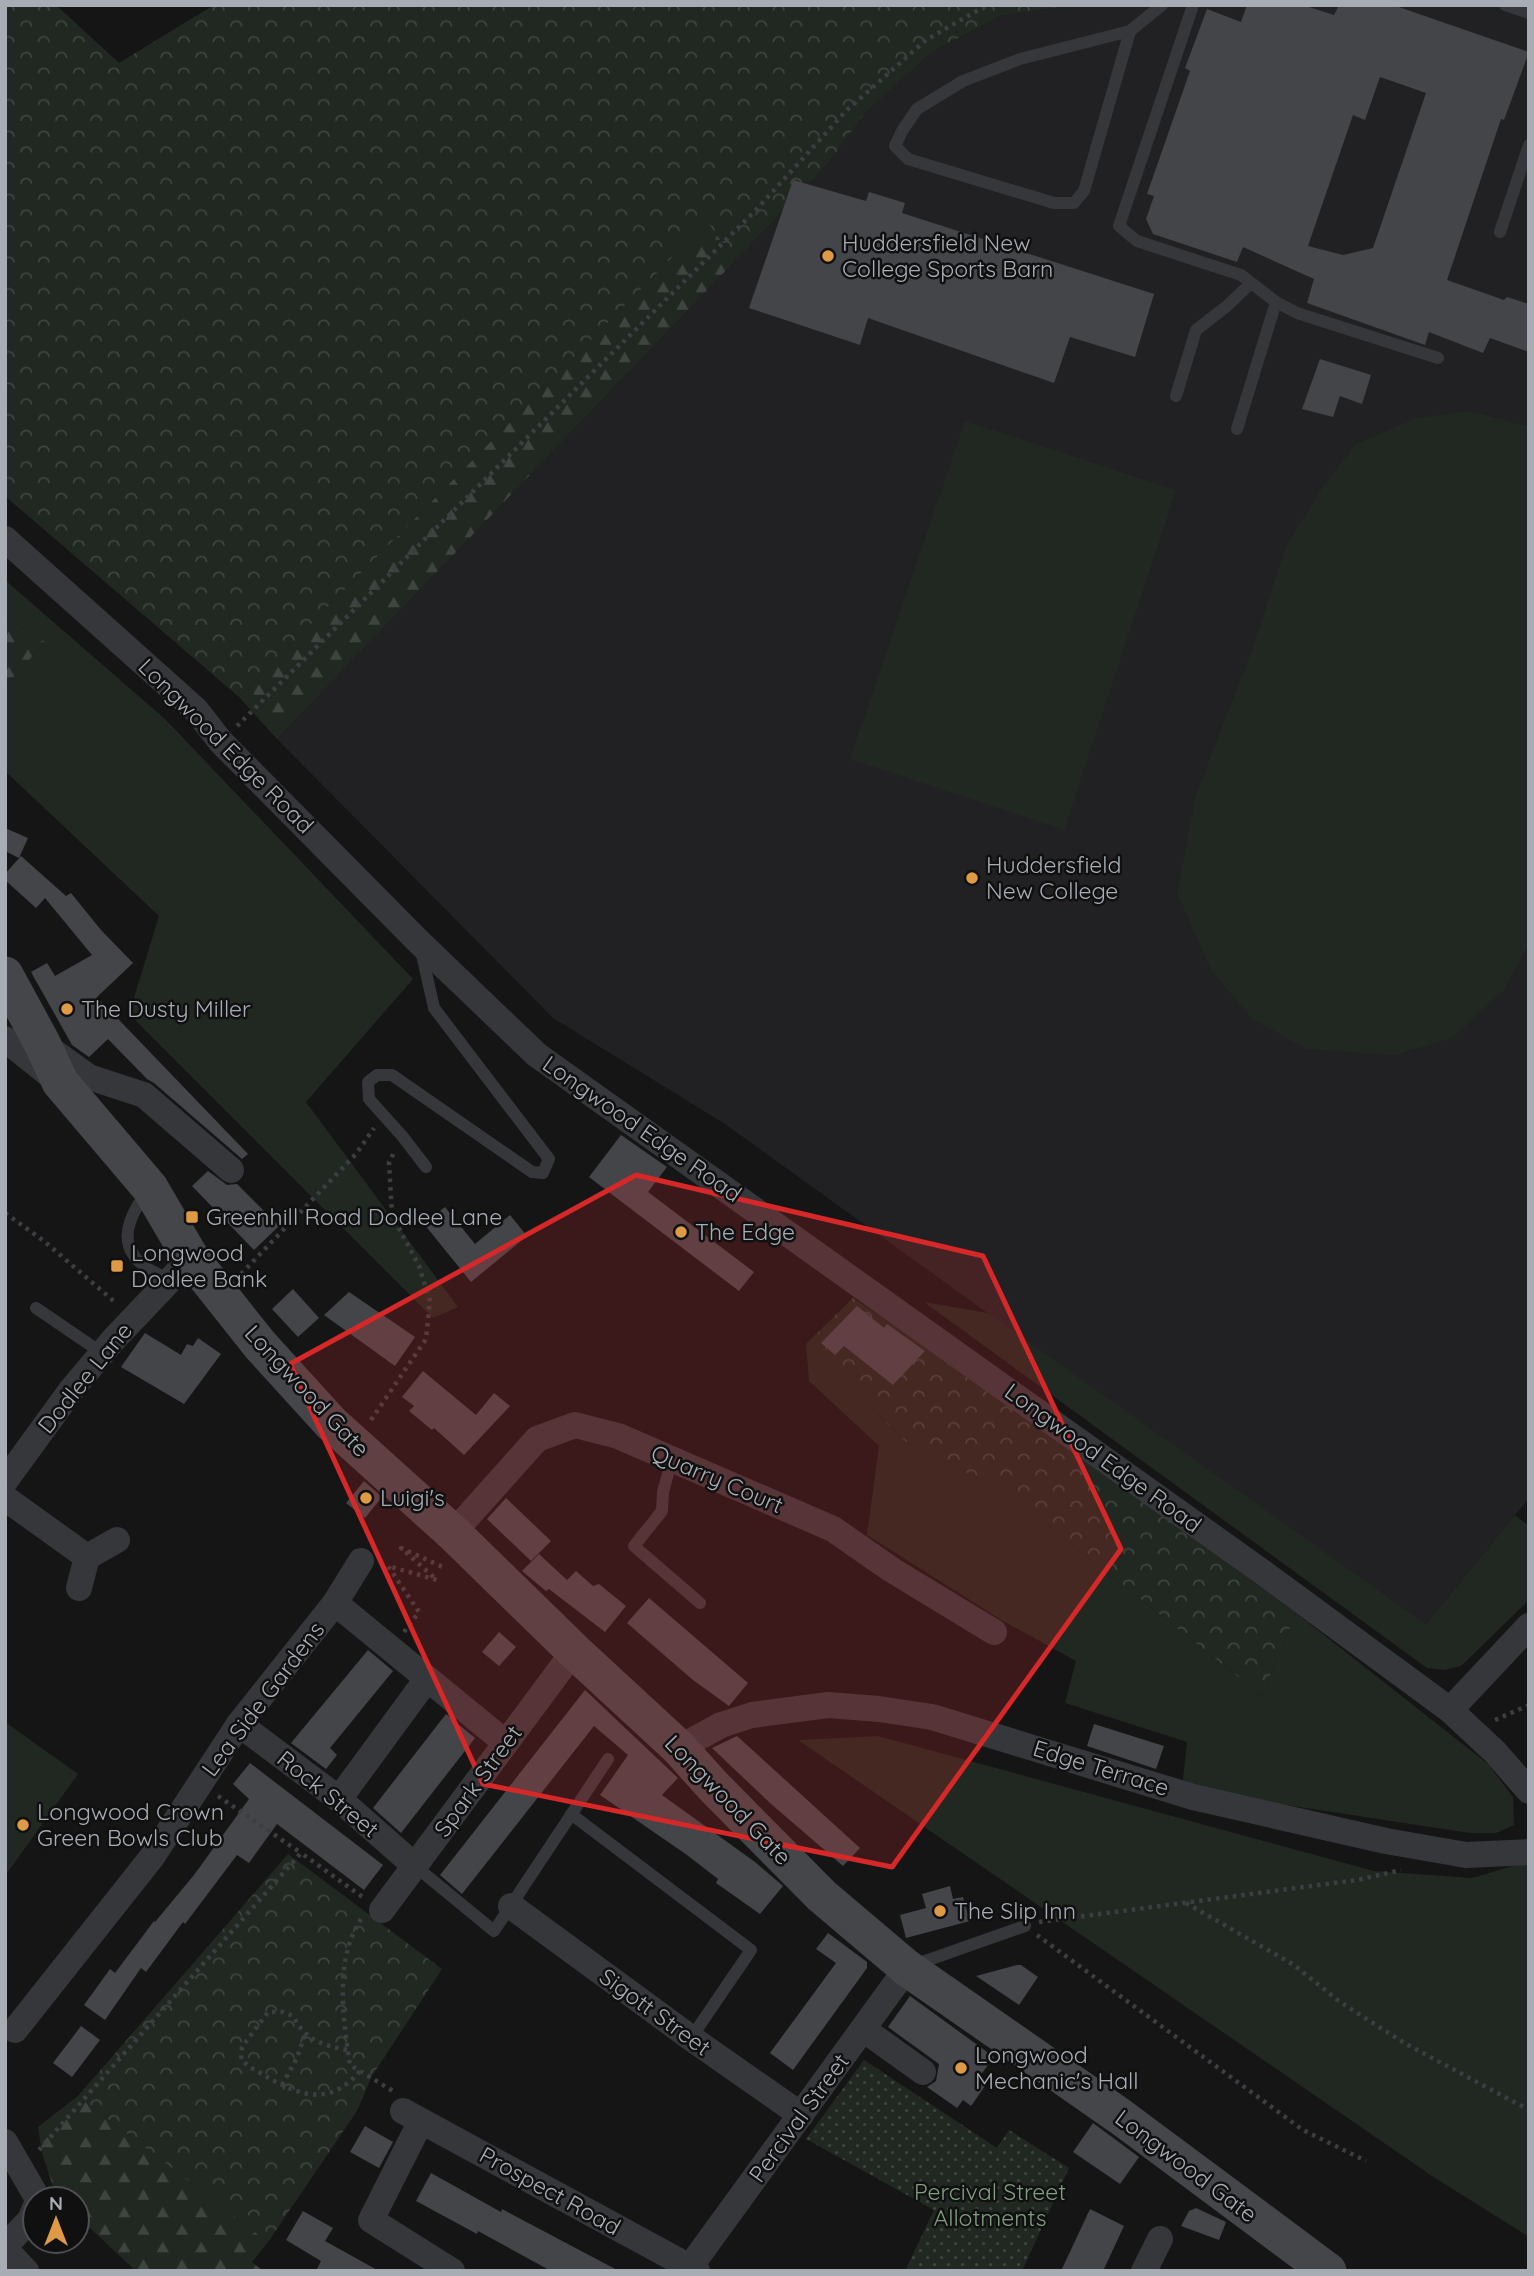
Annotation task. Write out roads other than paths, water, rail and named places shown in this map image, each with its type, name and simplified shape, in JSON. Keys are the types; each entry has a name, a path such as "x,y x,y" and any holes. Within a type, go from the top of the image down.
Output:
{"street":[{"name":"Longwood Edge Road","path":"5,539 196,710 221,742 419,942 537,1055 1243,1558 1450,1710 1495,1752 1529,1791"},
{"name":"Longwood Gate","path":"5,975 60,1082 150,1188 181,1269 221,1294 260,1345 331,1423 453,1533 679,1748 822,1896 907,1968 1121,2117 1328,2271"},
{"path":"5,1039 60,1082"},
{"path":"42,1043 89,1077 144,1095 231,1170"},
{"name":"Dodlee Lane","path":"5,1481 72,1389 181,1269"},
{"name":"Quarry Court","path":"453,1533 537,1439 575,1425 618,1436 833,1529 892,1570 994,1633"},
{"path":"5,1498 87,1557"},
{"path":"79,1588 87,1557 117,1540"},
{"name":"Lea Side Gardens","path":"15,2030 152,1857 239,1724 335,1603 360,1561"},
{"name":"Lea Side Gardens","path":"335,1603 506,1743"},
{"path":"1450,1710 1529,1626"},
{"name":"Spark Street","path":"377,1907 415,1866 574,1651"},
{"path":"339,1799 427,1679"},
{"name":"Edge Terrace","path":"679,1748 721,1725 752,1714 828,1705 879,1709 932,1717 1193,1797 1386,1841 1466,1855 1529,1852"},
{"name":"Rock Street","path":"239,1724 339,1799 415,1866"},
{"name":"Sigott Street","path":"511,1906 691,2039 801,2115"},
{"name":"Percival Street","path":"692,2270 907,1968"},
{"path":"863,2029 923,2072"},
{"name":"Prospect Road","path":"452,2271 371,2220 412,2116 692,2270"},
{"path":"5,2142 30,2185"},
{"path":"21,2230 5,2247 26,2271"},
{"path":"1144,2271 1160,2239"}],"lane":[{"path":"1130,31 1084,191 1074,203 1054,203 908,159 895,146 917,109 963,81 1020,59 1130,31 1162,5"},
{"path":"1193,5 1119,226 1137,241 1241,275 1276,302 1297,313 1438,358"},
{"path":"1505,5 1529,13"},
{"path":"1500,232 1529,145"},
{"path":"1176,396 1196,330 1251,283"},
{"path":"1237,429 1276,302"},
{"path":"419,942 434,1007 550,1159 543,1173 532,1172 392,1075 377,1075 368,1082 369,1100 426,1167"},
{"path":"150,1188 136,1206 130,1220 128,1238 132,1254 148,1268 181,1269"},
{"path":"36,1308 102,1353"},
{"path":"672,1459 663,1492 662,1511 634,1546 700,1603"},
{"path":"415,1866 494,1931 608,1759"},
{"path":"571,1814 751,1950 691,2039"},
{"path":"907,1968 1025,1926"}],"place":[{"name":"Huddersfield New College Sports Barn","path":"828,256"},
{"name":"Huddersfield New College","path":"972,878"},
{"name":"The Dusty Miller","path":"67,1009"},
{"name":"Greenhill Road Dodlee Lane","path":"192,1217"},
{"name":"The Edge","path":"681,1232"},
{"name":"Longwood Dodlee Bank","path":"117,1266"},
{"name":"Luigi's","path":"366,1498"},
{"name":"Longwood Crown Green Bowls Club","path":"23,1825"},
{"name":"The Slip Inn","path":"940,1911"},
{"name":"Longwood Mechanic's Hall","path":"961,2068"}],"park label":[{"name":"Percival Street Allotments","path":"990,2205"}]}
